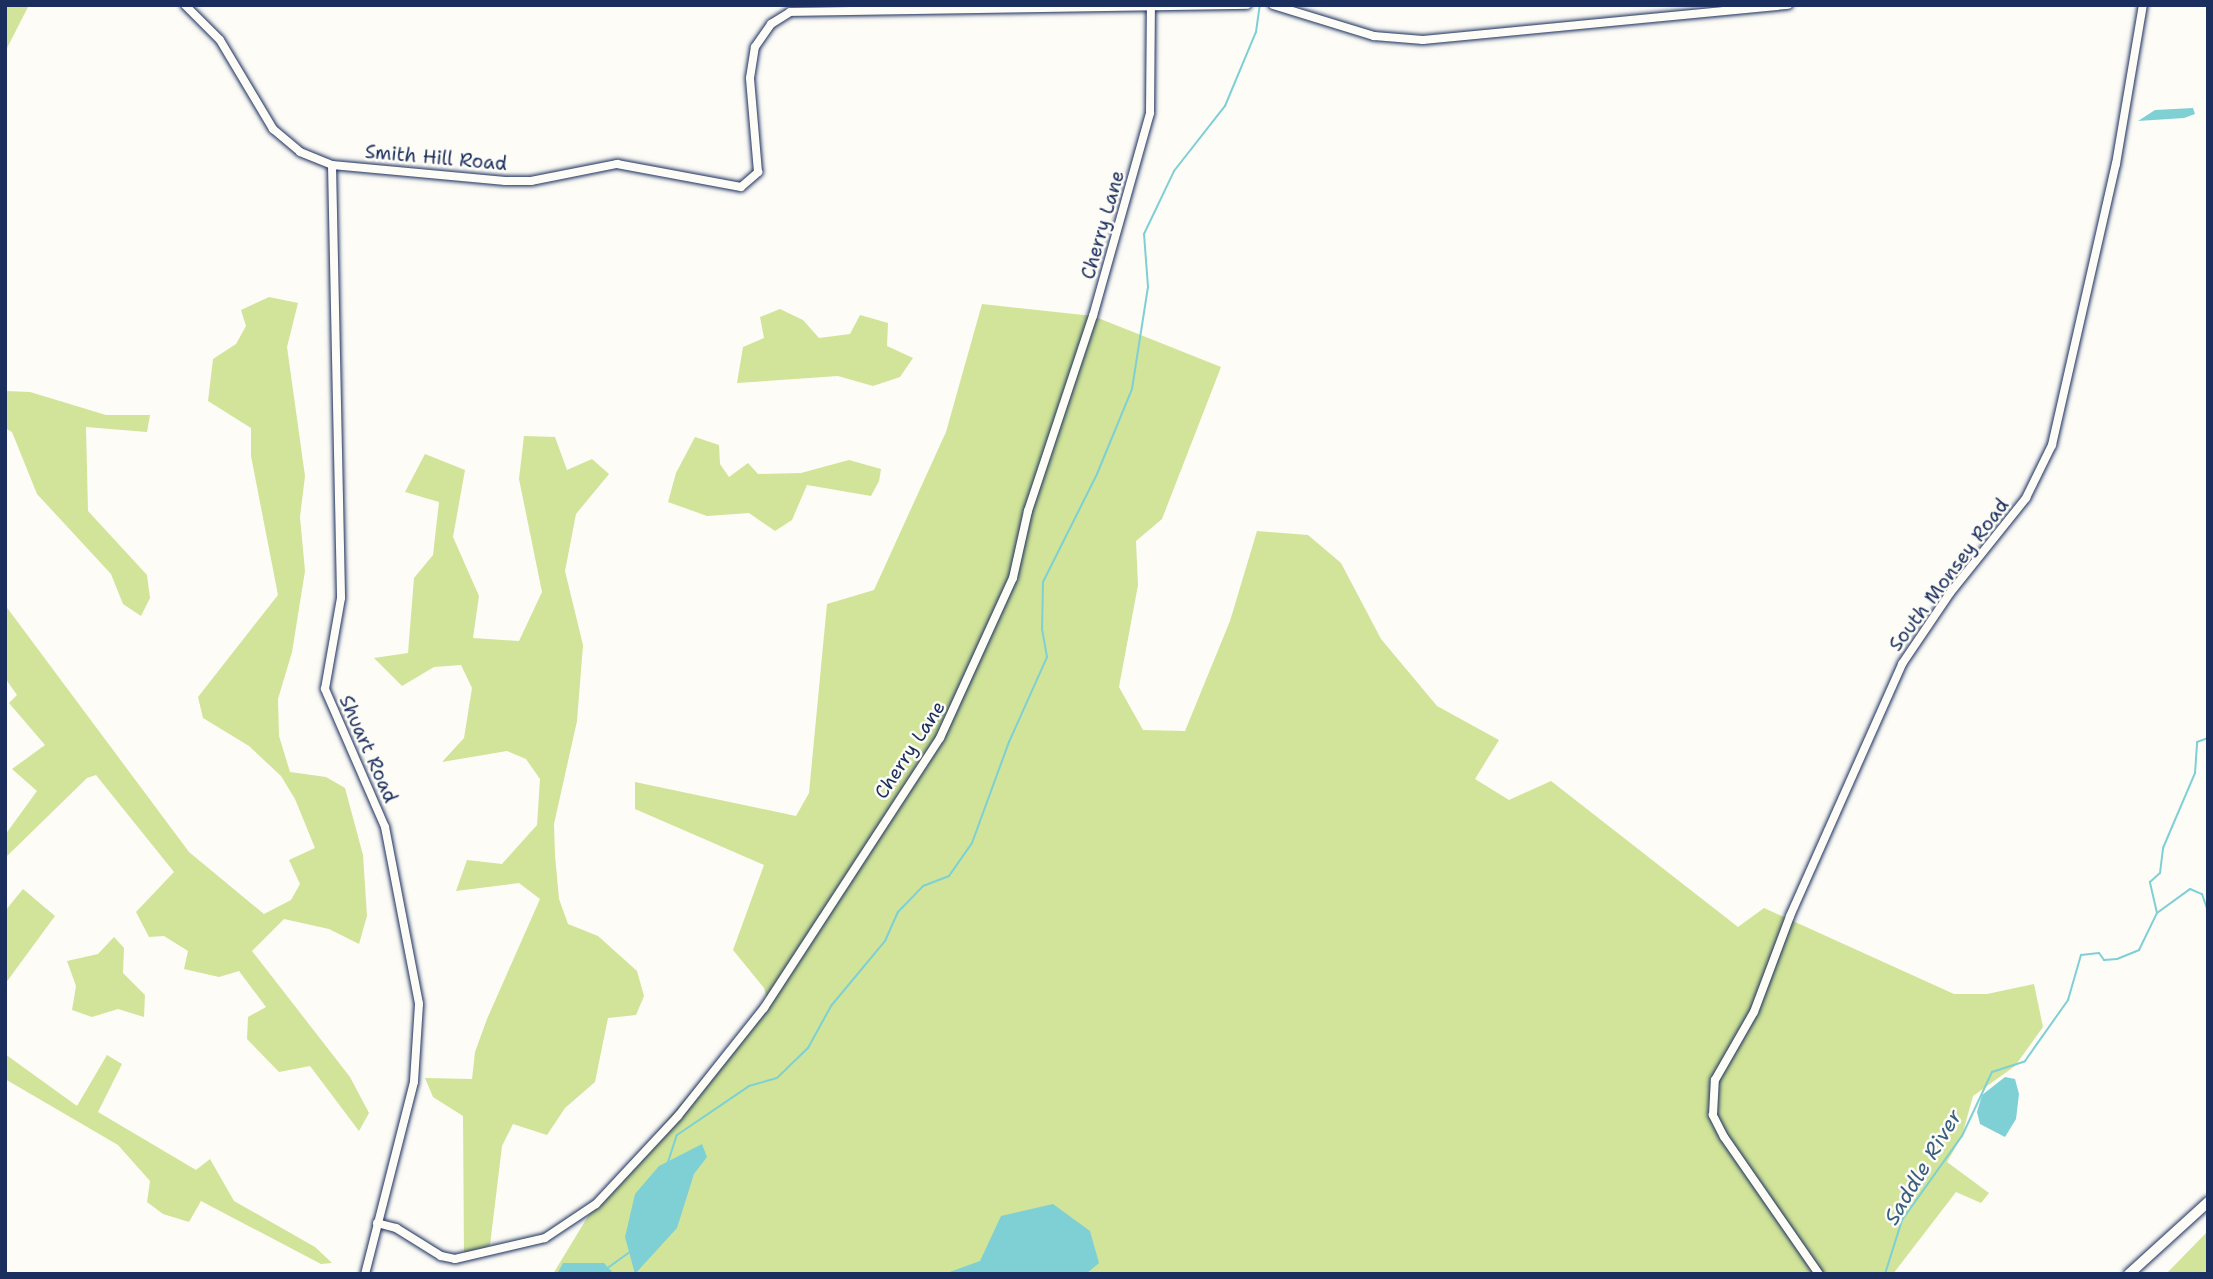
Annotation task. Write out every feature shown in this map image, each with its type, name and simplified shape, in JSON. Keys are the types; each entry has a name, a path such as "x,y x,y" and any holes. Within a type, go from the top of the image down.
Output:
{"main road":[{"path":"2129,1274 2208,1202"}],"street":[{"name":"Smith Hill Road","path":"184,5 220,40 273,129 300,152 332,165 505,181 628,165 741,187 758,172 750,78 755,47 771,24 790,12 1151,5"},
{"path":"1151,5 1247,5"},
{"name":"Cherry Lane","path":"377,1223 396,1228 441,1256 464,1257 545,1238 564,1229 596,1203 678,1116 764,1008 956,710 1013,578 1028,511 1093,316 1150,113 1151,5"},
{"path":"1273,5 1374,36 1423,40 1788,5"},
{"name":"South Monsey Road","path":"1819,1274 1724,1138 1713,1115 1715,1080 1754,1012 1790,916 1902,664 1950,593 2026,498 2052,444 2116,164 2143,5"},
{"name":"Shuart Road","path":"332,165 341,598 326,689 385,827 419,1004 414,1083 365,1274"}],"green space":[{"path":"5,5 29,5 5,52"},
{"path":"269,297 298,303 287,347 305,476 300,517 305,571 292,652 278,699 279,736 290,772 326,777 345,788 363,855 367,916 359,944 329,929 284,919 252,951 350,1077 369,1113 359,1131 310,1066 279,1072 247,1039 248,1017 266,1007 239,971 219,977 184,969 188,951 164,936 149,937 136,912 174,872 96,775 87,778 5,858 5,835 37,791 12,769 45,745 9,703 17,695 5,678 5,605 189,852 264,914 291,900 300,884 289,860 315,848 295,799 281,776 249,746 203,718 198,697 278,595 251,456 251,428 208,401 213,359 236,344 246,326 241,310"},
{"path":"982,304 1093,316 1221,367 1162,519 1136,541 1138,585 1119,687 1143,730 1185,731 1230,621 1257,531 1308,535 1341,563 1381,639 1437,706 1499,740 1475,779 1509,800 1551,781 1738,927 1764,908 1954,994 1987,994 2034,984 2043,1027 2015,1066 1973,1096 1962,1136 1947,1162 1989,1193 1981,1203 1956,1192 1893,1274 553,1274 596,1203 768,1002 764,988 733,950 764,865 635,809 635,782 796,816 809,793 827,604 874,590 946,432"},
{"path":"780,309 803,320 819,338 850,334 860,315 888,323 887,346 913,358 900,377 873,386 838,376 737,383 743,347 764,338 760,317"},
{"path":"5,391 30,392 106,415 150,415 147,432 86,427 88,511 147,575 150,598 141,616 123,604 111,574 37,494 12,432 5,428"},
{"path":"524,436 555,437 567,470 592,459 609,474 576,514 565,571 583,645 577,721 554,824 555,855 559,899 568,924 598,936 637,971 644,996 636,1015 608,1018 595,1082 565,1108 547,1135 513,1124 502,1146 490,1245 464,1257 463,1116 433,1097 425,1078 472,1079 475,1052 487,1019 540,899 519,883 456,891 467,860 502,864 537,825 540,779 526,759 507,751 442,762 464,738 472,688 461,665 434,667 402,686 374,658 408,653 414,578 433,555 439,502 405,492 425,454 465,470 453,537 479,596 473,638 519,641 542,592 519,479"},
{"path":"695,437 719,445 720,464 729,477 748,463 758,474 801,473 849,460 881,469 879,481 871,496 807,485 792,520 775,531 749,513 707,516 668,502 676,473"},
{"path":"23,889 55,916 5,984 5,911"},
{"path":"114,937 124,948 123,973 145,995 144,1017 118,1009 92,1017 72,1010 76,986 67,961 98,954"},
{"path":"5,1054 77,1106 107,1055 122,1064 98,1112 196,1170 210,1159 234,1201 315,1247 332,1263 321,1264 201,1201 189,1222 163,1214 147,1202 150,1181 118,1145 5,1079"},
{"path":"2208,1231 2208,1274 2166,1274"}],"water":[{"path":"2193,108 2195,114 2184,118 2138,121 2155,110"},
{"path":"2005,1077 2015,1079 2019,1094 2016,1119 2005,1137 1980,1124 1977,1112 1982,1095"},
{"path":"702,1144 707,1157 694,1174 677,1228 635,1274 625,1237 635,1194 659,1166"},
{"path":"1053,1204 1090,1231 1099,1263 1086,1274 944,1274 980,1261 1001,1216"},
{"path":"563,1263 604,1263 614,1274 557,1274"}],"waterway":[{"path":"668,1162 677,1135 749,1086 777,1078 808,1048 831,1006 885,941 898,912 923,886 949,876 972,843 1009,742 1047,657 1042,630 1043,582 1097,474 1132,389 1148,287 1144,234 1174,171 1225,106 1256,32 1260,5"},
{"name":"Saddle River","path":"1885,1274 1902,1220 1962,1136 1992,1072 2025,1061 2068,1000 2081,955 2099,953 2104,960 2117,959 2139,950 2157,913 2150,882 2160,873 2163,848 2195,773 2197,742 2208,738"},
{"path":"2157,913 2190,889 2202,894 2208,911"},
{"path":"609,1267 630,1252"}]}
